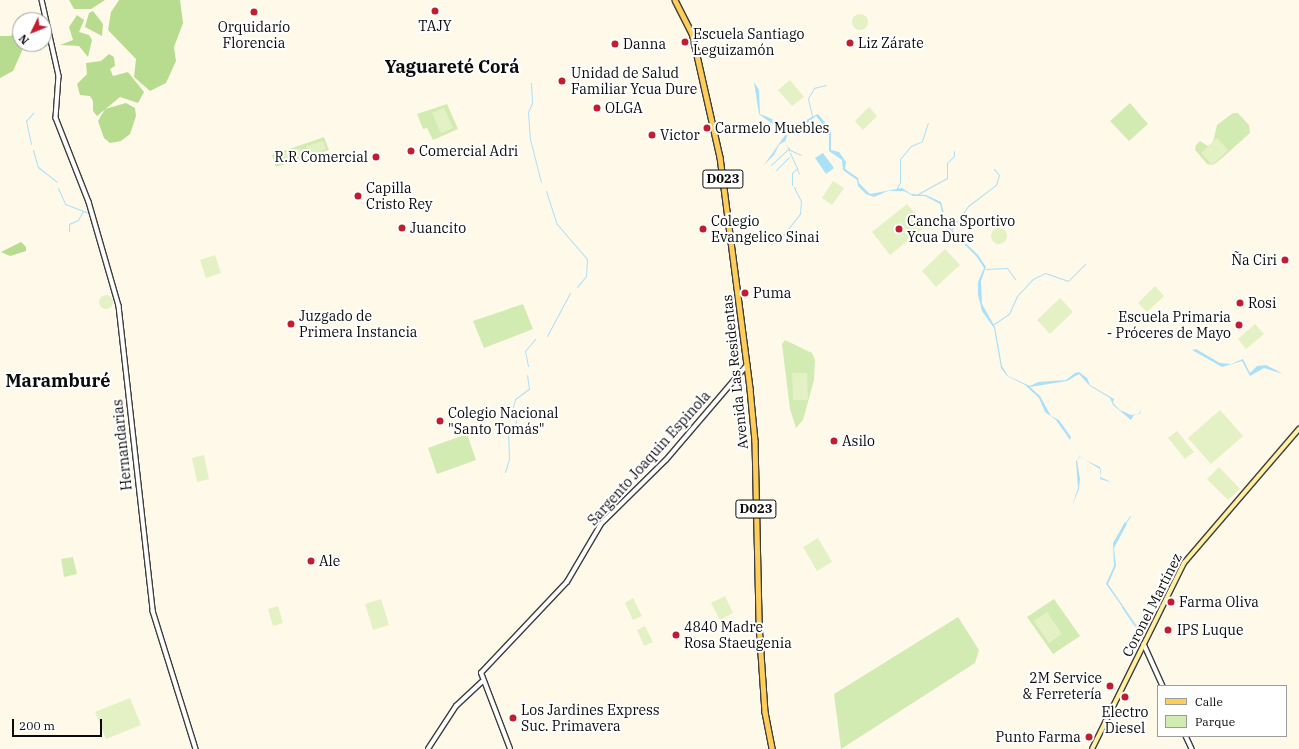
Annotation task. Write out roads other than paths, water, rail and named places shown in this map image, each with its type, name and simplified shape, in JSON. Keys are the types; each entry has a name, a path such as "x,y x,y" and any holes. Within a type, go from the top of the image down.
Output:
{"main road":[{"name":"Avenida Las Residentas","path":"675,0 692,33 720,157 747,365 755,441 758,624 772,749"},
{"name":"Coronel Martínez","path":"1092,749 1187,558 1299,428"}],"street":[{"name":"Hernandarias","path":"42,0 59,76 56,118 89,202 119,306 153,611 196,749"},
{"name":"Sargento Joaquin Espinola","path":"428,749 453,710 481,680 481,673 493,658 568,582 603,522 665,461 747,365"},
{"path":"1145,642 1163,685"},
{"path":"481,680 510,749"},
{"path":"1186,737 1192,749"}],"water":[{"path":"754,82 759,90 760,114 772,119 786,130 818,114 831,130 831,150 839,152 846,162 845,169 858,178 859,183 870,194 902,188 911,194 926,195 941,202 947,225 978,255 986,267 981,281 982,304 995,327 1002,366 1008,376 1030,386 1038,382 1066,380 1075,373 1079,372 1087,378 1090,385 1114,399 1113,403 1120,410 1131,415 1139,414 1141,409 1140,414 1134,415 1131,420 1113,405 1110,398 1090,386 1079,374 1067,381 1030,387 1040,396 1051,416 1059,420 1071,437 1070,440 1056,420 1045,412 1039,398 1025,385 1007,376 1001,368 994,328 982,311 978,295 978,282 984,268 977,257 945,225 940,204 925,196 913,196 904,191 888,191 874,197 866,194 858,186 857,180 843,170 842,160 829,151 829,132 816,116 804,126 787,132 785,141 779,145 774,155 764,165 786,134 759,114"},
{"path":"823,153 834,168 826,174 815,158"},
{"path":"1196,349 1220,363 1231,364 1243,359 1250,373 1257,366 1266,365 1283,374 1264,368 1250,376 1242,361 1222,367 1192,350"},
{"path":"1074,442 1081,457 1077,460 1080,479 1079,489 1072,506 1078,488 1076,461 1080,456"},
{"path":"1084,460 1100,467 1101,471 1100,477 1100,469"},
{"path":"1100,477 1109,481 1110,482 1100,479"},
{"path":"1125,522 1127,524 1114,548 1116,566 1108,584 1143,636 1106,584 1114,566 1113,543"}],"waterway":[{"path":"531,83 532,103 528,112 530,139 541,182"},
{"path":"812,116 808,98 814,88 826,85"},
{"path":"31,144 26,121 33,113"},
{"path":"896,190 900,182 900,159 911,146 922,141 928,123"},
{"path":"771,165 789,148"},
{"path":"33,150 38,167 57,182"},
{"path":"790,150 801,155"},
{"path":"918,194 947,178 947,163 954,156 954,151"},
{"path":"790,153 797,168 792,173 792,185"},
{"path":"776,170 789,157"},
{"path":"797,169 799,174"},
{"path":"952,229 968,206 996,185 999,175 994,169"},
{"path":"771,244 781,238 800,214 801,201 794,187"},
{"path":"58,188 65,204 89,213"},
{"path":"546,191 557,224 587,259 586,276 577,287"},
{"path":"69,231 69,224 78,220 83,211"},
{"path":"994,324 1009,314 1017,296 1033,279 1045,273 1068,281 1085,264"},
{"path":"986,269 1007,268 1015,279"},
{"path":"547,336 570,293"},
{"path":"528,366 525,351 535,339"},
{"path":"512,411 515,399 529,389 527,375"},
{"path":"505,472 509,459 508,435 516,422 515,417"},
{"path":"1126,522 1130,516"},
{"path":"1122,607 1135,626"}],"place":[{"name":"TAJY","path":"435,11"},
{"name":"Orquidarío Florencia","path":"254,12"},
{"name":"Escuela Santiago Leguizamón","path":"685,42"},
{"name":"Liz Zárate","path":"850,43"},
{"name":"Danna","path":"615,44"},
{"name":"Unidad de Salud Familiar Ycua Dure","path":"562,81"},
{"name":"OLGA","path":"597,108"},
{"name":"Carmelo Muebles","path":"707,128"},
{"name":"Victor","path":"652,135"},
{"name":"Comercial Adri","path":"411,151"},
{"name":"R.R Comercial","path":"376,157"},
{"name":"Capilla Cristo Rey","path":"358,196"},
{"name":"Juancito","path":"402,228"},
{"name":"Colegio Evangelico Sinai","path":"703,229"},
{"name":"Cancha Sportivo Ycua Dure","path":"899,229"},
{"name":"Ña Ciri","path":"1285,260"},
{"name":"Puma","path":"745,293"},
{"name":"Rosi","path":"1240,303"},
{"name":"Juzgado de Primera Instancia","path":"291,324"},
{"name":"Escuela Primaria - Próceres de Mayo","path":"1239,325"},
{"name":"Colegio Nacional \"Santo Tomás\"","path":"440,421"},
{"name":"Asilo","path":"834,441"},
{"name":"Ale","path":"311,561"},
{"name":"Farma Oliva","path":"1171,602"},
{"name":"IPS Luque","path":"1168,630"},
{"name":"4840 Madre Rosa Staeugenia","path":"676,635"},
{"name":"2M Service & Ferretería","path":"1110,686"},
{"name":"Electro Diesel","path":"1125,697"},
{"name":"Los Jardines Express Suc. Primavera","path":"513,718"},
{"name":"Punto Farma","path":"1089,737"}],"district":[{"name":"Yaguareté Corá","path":"452,67"},
{"name":"Maramburé","path":"58,381"}]}
